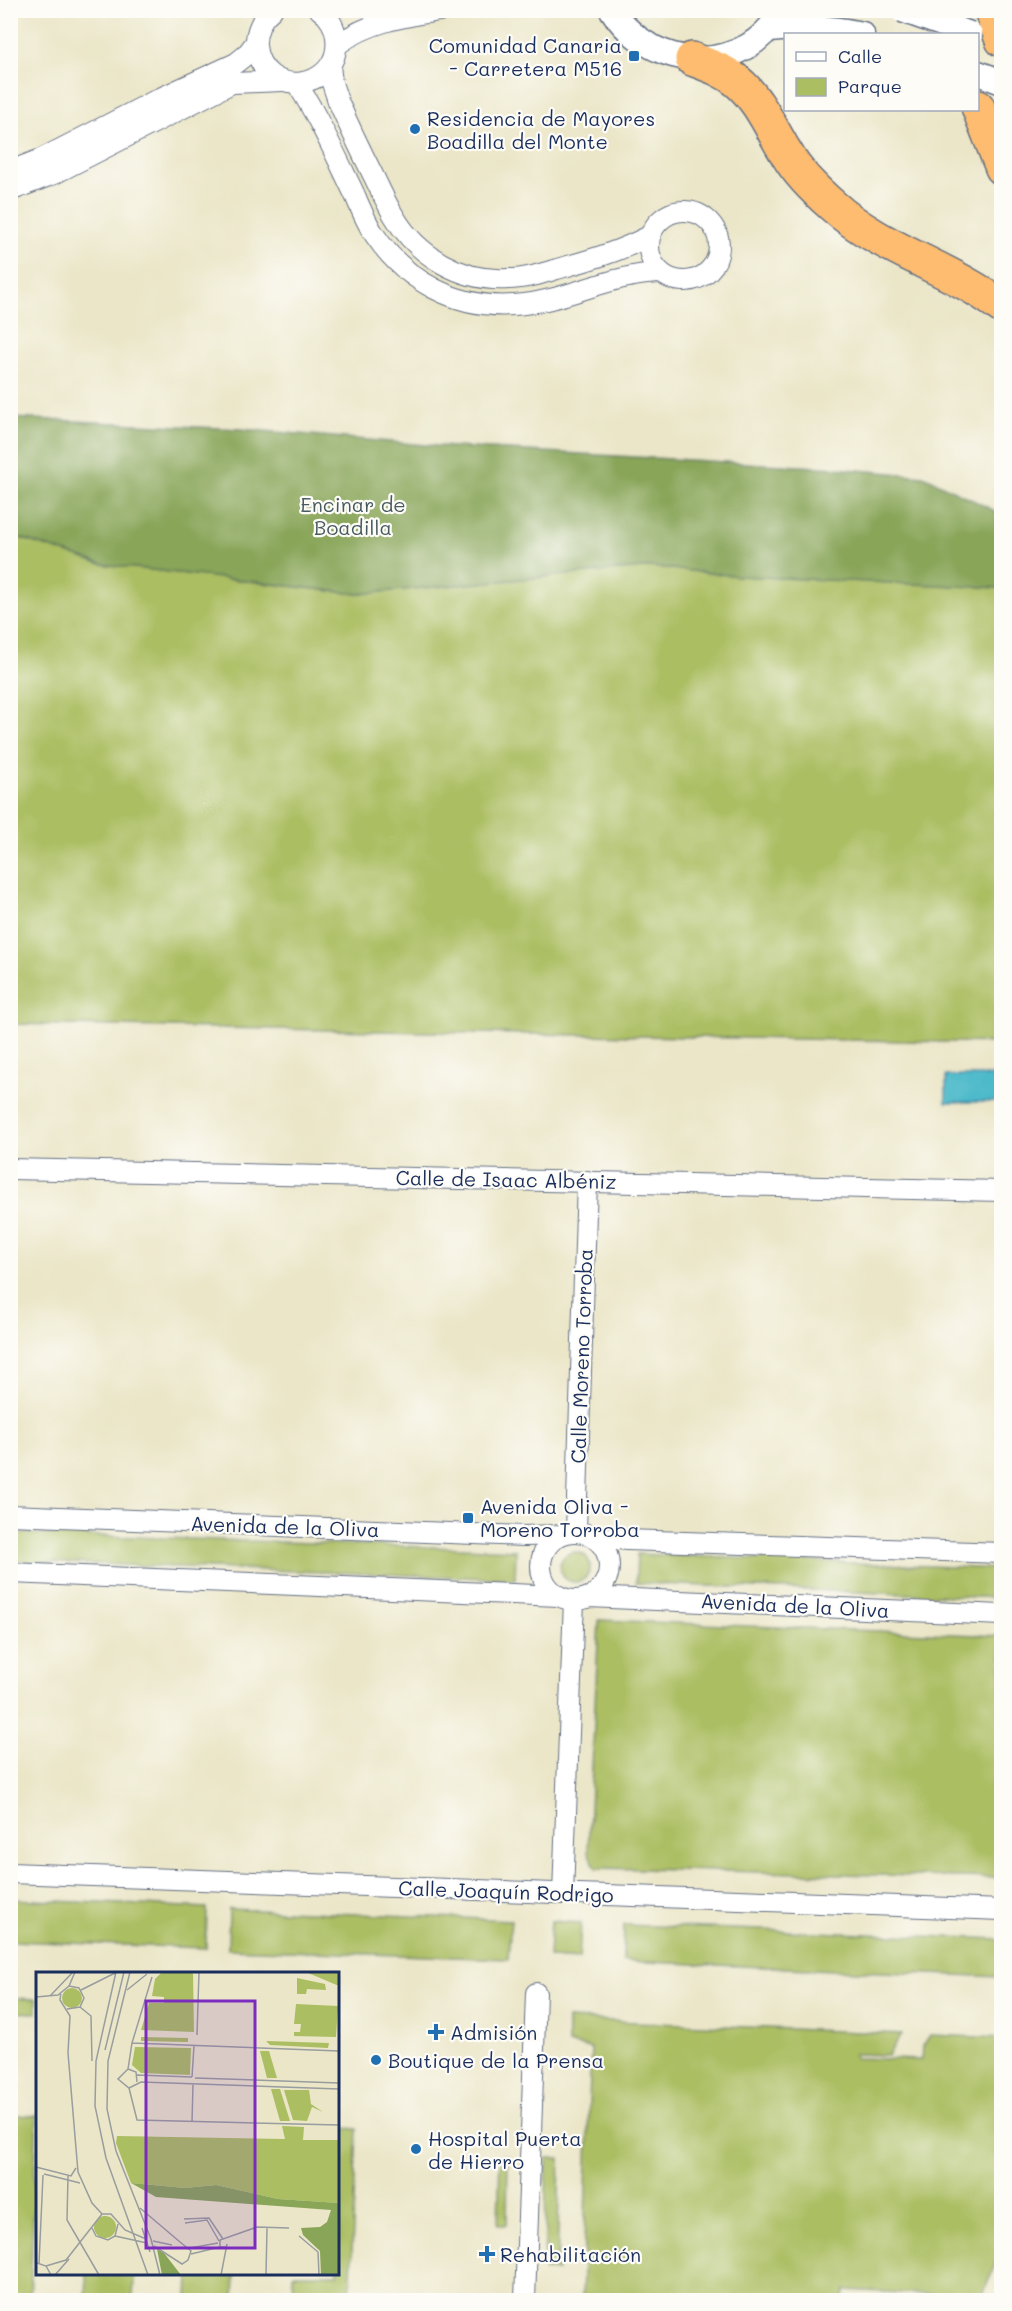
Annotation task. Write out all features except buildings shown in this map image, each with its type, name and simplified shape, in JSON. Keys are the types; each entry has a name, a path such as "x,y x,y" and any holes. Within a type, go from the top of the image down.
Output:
{"highway":[{"path":"946,10 953,33"},
{"path":"991,10 1002,40"},
{"path":"692,59 719,69 737,81 753,98 789,158 809,183 835,208 867,231 960,281 1002,307"},
{"path":"979,110 1002,168"}],"street":[{"path":"337,45 351,34 374,24 445,10"},
{"path":"612,10 619,22 639,40 664,53 692,59 720,57 747,46 770,30 784,10"},
{"path":"902,10 967,33"},
{"path":"270,11 257,31 257,54 262,66 271,75 289,82 318,119 373,233 403,268 425,285 443,294 466,301 491,305 515,305 630,276 661,273"},
{"path":"10,190 54,174 232,83 310,81 321,75 330,65 337,45 336,34 325,11"},
{"path":"770,30 795,27 835,28 858,33"},
{"path":"979,37 1002,46"},
{"path":"10,171 41,159 160,98 236,63 256,42"},
{"path":"330,65 332,83 338,101 394,217 423,251 443,264 485,278 507,280 532,276 615,253 651,235"},
{"path":"979,73 1002,82"},
{"path":"677,212 700,215 716,232 719,243 718,255 713,266 695,280 671,279 661,273 650,255 651,235 666,217 677,212"},
{"name":"Calle de Isaac Albéniz","path":"10,1168 1002,1191"},
{"name":"Calle Moreno Torroba","path":"576,1534 587,1181"},
{"name":"Avenida de la Oliva","path":"10,1515 524,1536 576,1534 627,1540 1002,1553"},
{"path":"576,1534 606,1550 609,1568 603,1586 574,1598 545,1583 541,1565 546,1547 576,1534"},
{"name":"Avenida de la Oliva","path":"10,1573 1002,1615"},
{"path":"562,1894 574,1598"},
{"name":"Calle Joaquín Rodrigo","path":"10,1873 1002,1910"},
{"path":"525,2301 540,1994 533,2301"}],"green space":[{"name":"Encinar de Boadilla","path":"11,418 241,429 437,446 836,468 924,476 1001,514 1001,588 740,576 652,567 358,594 101,564 11,535"},
{"path":"11,535 101,564 358,594 652,567 740,576 1001,588 1001,1043 11,1024"},
{"path":"11,1533 516,1550 515,1579 11,1561"},
{"path":"575,1552 581,1553 589,1561 589,1573 581,1581 575,1582 569,1581 561,1573 560,1567 561,1561 569,1553"},
{"path":"637,1554 1001,1569 1001,1598 636,1583"},
{"path":"599,1620 1001,1636 1001,1878 596,1868 588,1852"},
{"path":"11,1899 207,1908 206,1948 11,1941"},
{"path":"229,1909 511,1920 508,1959 228,1949"},
{"path":"551,1921 581,1923 579,1959 549,1957"},
{"path":"624,1925 1001,1939 1001,1977 623,1961"},
{"path":"10,1998 36,1999 36,2013 11,2012"},
{"path":"568,2019 902,2034 888,2055 854,2054 855,2058 922,2060 923,2046 930,2035 1001,2038 1001,2249 982,2297 845,2290 842,2300 582,2300 591,2048 568,2044"},
{"path":"11,2115 36,2116 30,2300 11,2300"},
{"path":"339,2128 357,2129 350,2300 292,2300 293,2275 339,2275"},
{"path":"500,2156 508,2156 507,2225 498,2225"},
{"path":"547,2158 560,2158 557,2271 544,2270"},
{"path":"87,2275 134,2275 133,2300 86,2300"},
{"path":"189,2275 235,2275 234,2300 188,2300"}],"water":[{"path":"946,1076 997,1076 998,1102 946,1102"}],"place":[{"name":"Comunidad Canaria - Carretera M516","path":"634,56"},
{"name":"Residencia de Mayores Boadilla del Monte","path":"415,129"},
{"name":"Avenida Oliva - Moreno Torroba","path":"468,1518"},
{"name":"Admisión","path":"436,2032"},
{"name":"Boutique de la Prensa","path":"376,2060"},
{"name":"Hospital Puerta de Hierro","path":"416,2149"},
{"name":"Rehabilitación","path":"487,2254"}]}
